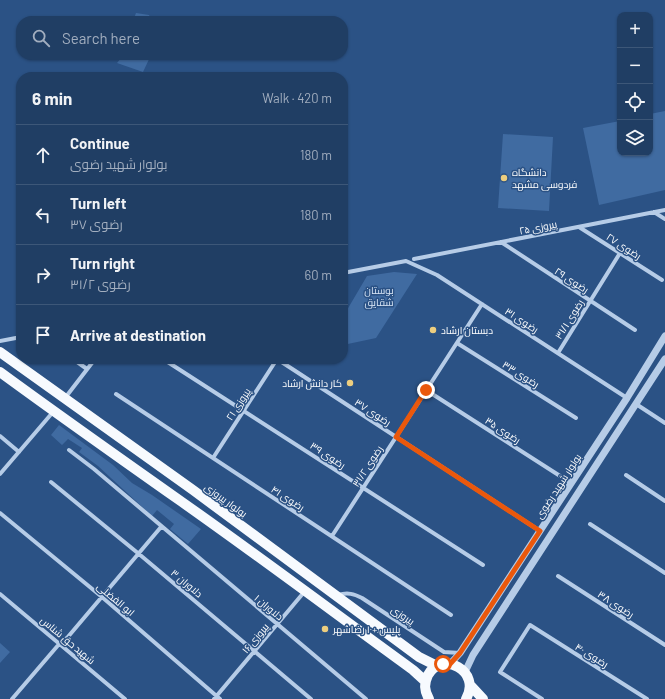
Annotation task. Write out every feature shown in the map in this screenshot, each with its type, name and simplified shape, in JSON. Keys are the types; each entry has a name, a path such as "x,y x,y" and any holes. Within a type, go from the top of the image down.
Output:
{"main road":[{"name":"بولوار پیروزی","path":"0,352 16,364"},
{"name":"بولوار پیروزی","path":"17,364 193,490 419,657 437,666"},
{"path":"0,372 183,502 413,670 425,681"},
{"path":"54,411 65,399"},
{"path":"428,699 425,690 425,681 430,672 437,666 443,664 450,664 459,667 465,672 470,685 469,694 466,699"},
{"path":"470,685 483,699"}],"street":[{"name":"پیروزی ۲۵","path":"414,259 665,210"},
{"path":"654,212 665,219"},
{"name":"رضوی ۲۷","path":"579,227 662,280"},
{"name":"رضوی ۲۹","path":"500,242 635,330"},
{"name":"رضوی ۳۱/۱","path":"558,353 620,253"},
{"name":"رضوی ۳۱","path":"348,272 406,261 437,275 627,398"},
{"name":"رضوی ۳۱/۲","path":"332,536 482,304"},
{"name":"بولوار شهید رضوی","path":"450,664 460,653 540,531 627,398 665,336"},
{"path":"0,341 16,338"},
{"name":"رضوی ۳۳","path":"457,343 576,418"},
{"name":"بولوار شهید رضوی","path":"465,672 473,655 665,359"},
{"path":"80,364 88,369"},
{"path":"65,399 92,364"},
{"name":"رضوی ۳۹","path":"171,364 484,565"},
{"name":"پیروزی ۲۱","path":"213,458 274,364"},
{"name":"رضوی ۳۷","path":"285,364 540,531"},
{"name":"رضوی ۳۵","path":"426,390 571,483"},
{"name":"رضوی ۴۱","path":"116,394 451,615"},
{"path":"627,398 665,423"},
{"path":"0,474 54,411"},
{"path":"0,436 18,452"},
{"name":"دلاوران ۱","path":"69,450 94,469 366,699"},
{"path":"626,475 665,501"},
{"name":"دلاوران ۳","path":"51,482 311,699"},
{"name":"ابو الفضلی","path":"0,513 102,597 217,698"},
{"path":"590,524 665,573"},
{"path":"12,699 60,643 67,638 161,527"},
{"name":"رضوی ۳۸","path":"558,576 665,645"},
{"name":"پیروزی ۱۶","path":"217,698 305,591"},
{"name":"پیروزی","path":"336,596 345,593 354,594 444,652 460,653"},
{"name":"شهید حق شناس","path":"0,594 125,699"},
{"name":"رضوی ۴۰","path":"542,699 500,672 530,625 647,699"}],"green space":[{"path":"136,13 150,16 135,16"},
{"path":"119,60 149,60 143,72 117,63"},
{"path":"665,111 665,190 599,205 583,128 617,122 617,156 653,156 653,113"},
{"path":"503,134 553,137 549,211 498,208"},
{"name":"بوستان شقایق","path":"394,272 417,274 376,338 348,344 348,308 367,276"},
{"path":"59,425 113,465 132,483 201,529 188,544 170,529 174,524 157,510 152,516 98,466 79,452 82,448 68,439 62,445 51,435"},
{"path":"0,643 10,652 0,663"}],"place":[{"name":"دانشگاه فردوسی مشهد","path":"504,178"},
{"name":"دبستان ارشاد","path":"433,330"},
{"name":"کار دانش ارشاد","path":"350,383"},
{"name":"پلیس +۱۰ رضاشهر","path":"325,629"}],"route":[{"path":"426,390 396,437 540,531 460,653 450,664 443,664"}]}
